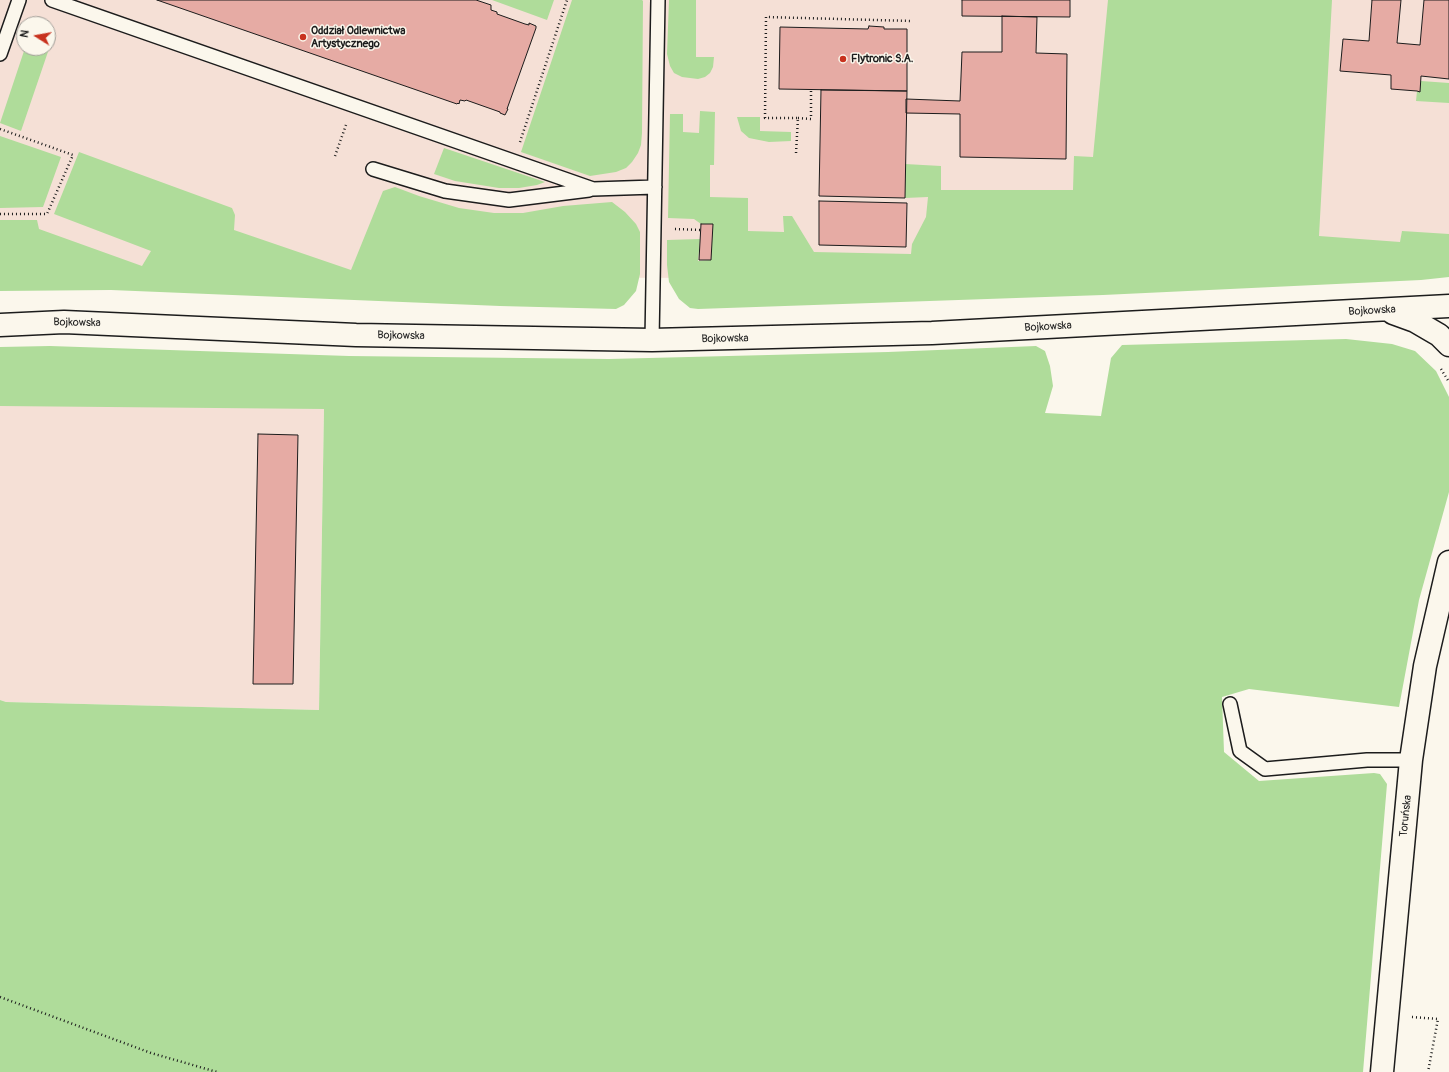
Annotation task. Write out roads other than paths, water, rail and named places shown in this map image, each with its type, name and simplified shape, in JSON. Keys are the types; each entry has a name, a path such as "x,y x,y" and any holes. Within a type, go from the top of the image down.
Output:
{"street":[{"name":"Bojkowska","path":"0,325 64,322 356,335 652,340 932,333 1449,306"},
{"path":"1386,310 1415,320 1439,335 1449,345"},
{"name":"Toruńska","path":"1382,1072 1386,1014 1411,760 1425,666 1449,562"}],"lane":[{"path":"0,54 19,0"},
{"path":"52,0 593,189"},
{"path":"652,340 658,0"},
{"path":"373,169 445,191 509,200 593,189 655,187"},
{"path":"1230,704 1240,751 1265,768 1368,760 1411,760"}],"place":[{"name":"Oddział Odlewnictwa Artystycznego","path":"303,37"},
{"name":"Flytronic S.A.","path":"843,59"}]}
